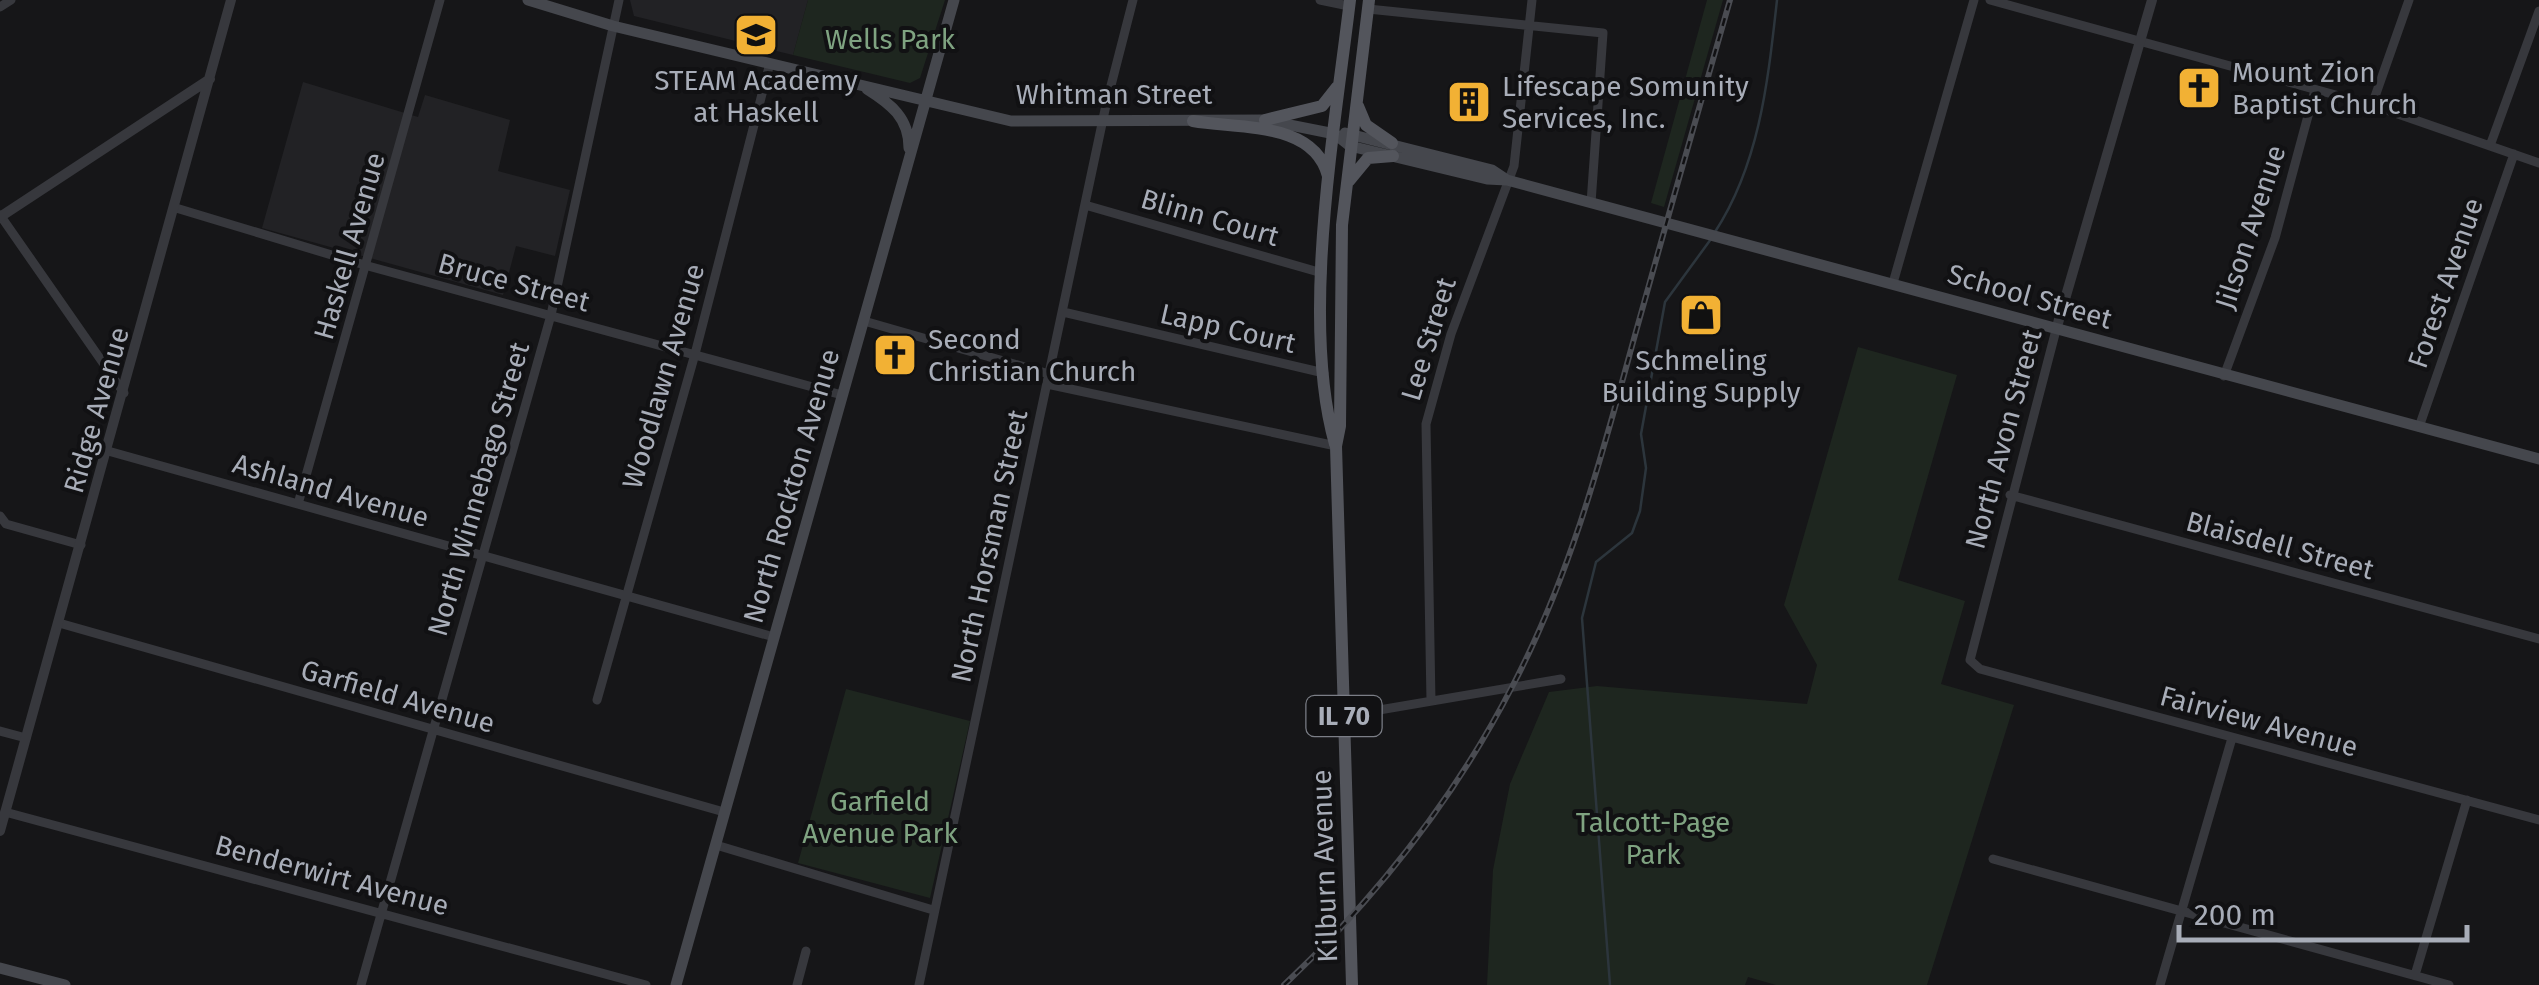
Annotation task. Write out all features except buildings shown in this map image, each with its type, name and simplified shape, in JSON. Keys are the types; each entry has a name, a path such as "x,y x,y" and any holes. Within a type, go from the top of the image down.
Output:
{"main road":[{"name":"Whitman Street","path":"528,0 613,26 1011,122 1265,120 1335,134"},
{"name":"North Rockton Avenue","path":"676,985 954,0"},
{"name":"Kilburn Avenue","path":"1336,446 1324,373 1322,273 1350,3"},
{"name":"Kilburn Avenue","path":"1352,985 1336,446 1346,188 1368,5"},
{"path":"1265,120 1322,106 1342,75"},
{"path":"859,84 884,100 906,124 909,164"},
{"path":"1346,188 1362,162 1393,149 1366,124 1357,95"},
{"path":"1194,121 1300,138 1321,155 1330,181"},
{"name":"School Street","path":"1335,134 1492,170 1507,180 2539,459"},
{"path":"0,968 66,985"}],"street":[{"path":"0,7 11,0"},
{"name":"Ridge Avenue","path":"0,831 231,0"},
{"name":"Haskell Avenue","path":"298,504 440,0"},
{"name":"North Winnebago Street","path":"361,985 550,315 619,0"},
{"name":"North Horsman Street","path":"919,985 1102,121 1133,0"},
{"path":"1320,0 1350,3"},
{"name":"Lee Street","path":"1431,700 1426,424 1451,334 1516,157 1532,0"},
{"path":"1893,283 1974,0"},
{"path":"1990,0 2372,105 2539,162"},
{"name":"North Avon Street","path":"1970,660 2010,495 2152,0"},
{"path":"2372,105 2410,0"},
{"path":"1368,5 1604,33 1591,202"},
{"path":"2491,143 2539,11"},
{"name":"Woodlawn Avenue","path":"597,700 695,354 770,64"},
{"path":"124,393 0,216 211,78"},
{"name":"Jilson Avenue","path":"2224,376 2275,238 2316,90"},
{"name":"Forest Avenue","path":"2419,427 2514,154"},
{"name":"Blinn Court","path":"1085,205 1322,273"},
{"name":"Bruce Street","path":"176,208 368,266 842,395"},
{"name":"Lapp Court","path":"1062,312 1324,373"},
{"path":"864,321 1048,379 1336,446"},
{"name":"Ashland Avenue","path":"108,451 774,637"},
{"name":"Blaisdell Street","path":"2010,495 2539,639"},
{"path":"0,516 6,524 81,545"},
{"name":"Garfield Avenue","path":"59,623 724,812"},
{"name":"Fairview Avenue","path":"1970,660 1980,669 2539,820"},
{"path":"1344,716 1561,679"},
{"path":"0,731 26,738"},
{"path":"2160,985 2232,738"},
{"path":"2415,975 2467,800"},
{"name":"Benderwirt Avenue","path":"6,812 382,910 646,985"},
{"path":"716,845 934,910"},
{"path":"1993,860 2449,985"},
{"path":"797,985 806,951"}],"shaded area":[{"name":"STEAM Academy at Haskell","path":"630,0 808,0 793,55 634,16"},
{"path":"303,82 418,117 425,95 510,120 498,171 570,190 555,256 516,246 503,295 262,228"}],"green space":[{"name":"Wells Park","path":"808,0 945,0 920,78 910,83 793,55"},
{"path":"1707,0 1723,0 1664,207 1651,203"},
{"name":"Talcott-Page Park","path":"1858,347 1957,375 1898,580 1965,601 1941,684 2014,705 1927,985 1776,985 1748,977 1745,985 1487,985 1493,870 1510,784 1549,692 1597,686 1807,704 1817,665 1784,605"},
{"name":"Garfield Avenue Park","path":"846,689 970,721 930,898 798,863"}],"waterway":[{"path":"1715,232 1742,178 1760,120 1777,0"},
{"path":"1610,985 1582,618 1596,562 1632,533 1640,511 1646,468 1641,434 1665,302 1711,239"}],"railway":[{"path":"1284,985 1382,882 1439,807 1490,727 1534,643 1597,469 1730,0"}],"place":[{"name":"STEAM Academy at Haskell","path":"756,35"},
{"name":"Mount Zion Baptist Church","path":"2199,88"},
{"name":"Lifescape Somunity Services, Inc.","path":"1469,102"},
{"name":"Schmeling Building Supply","path":"1701,315"},
{"name":"Second Christian Church","path":"895,355"}]}
